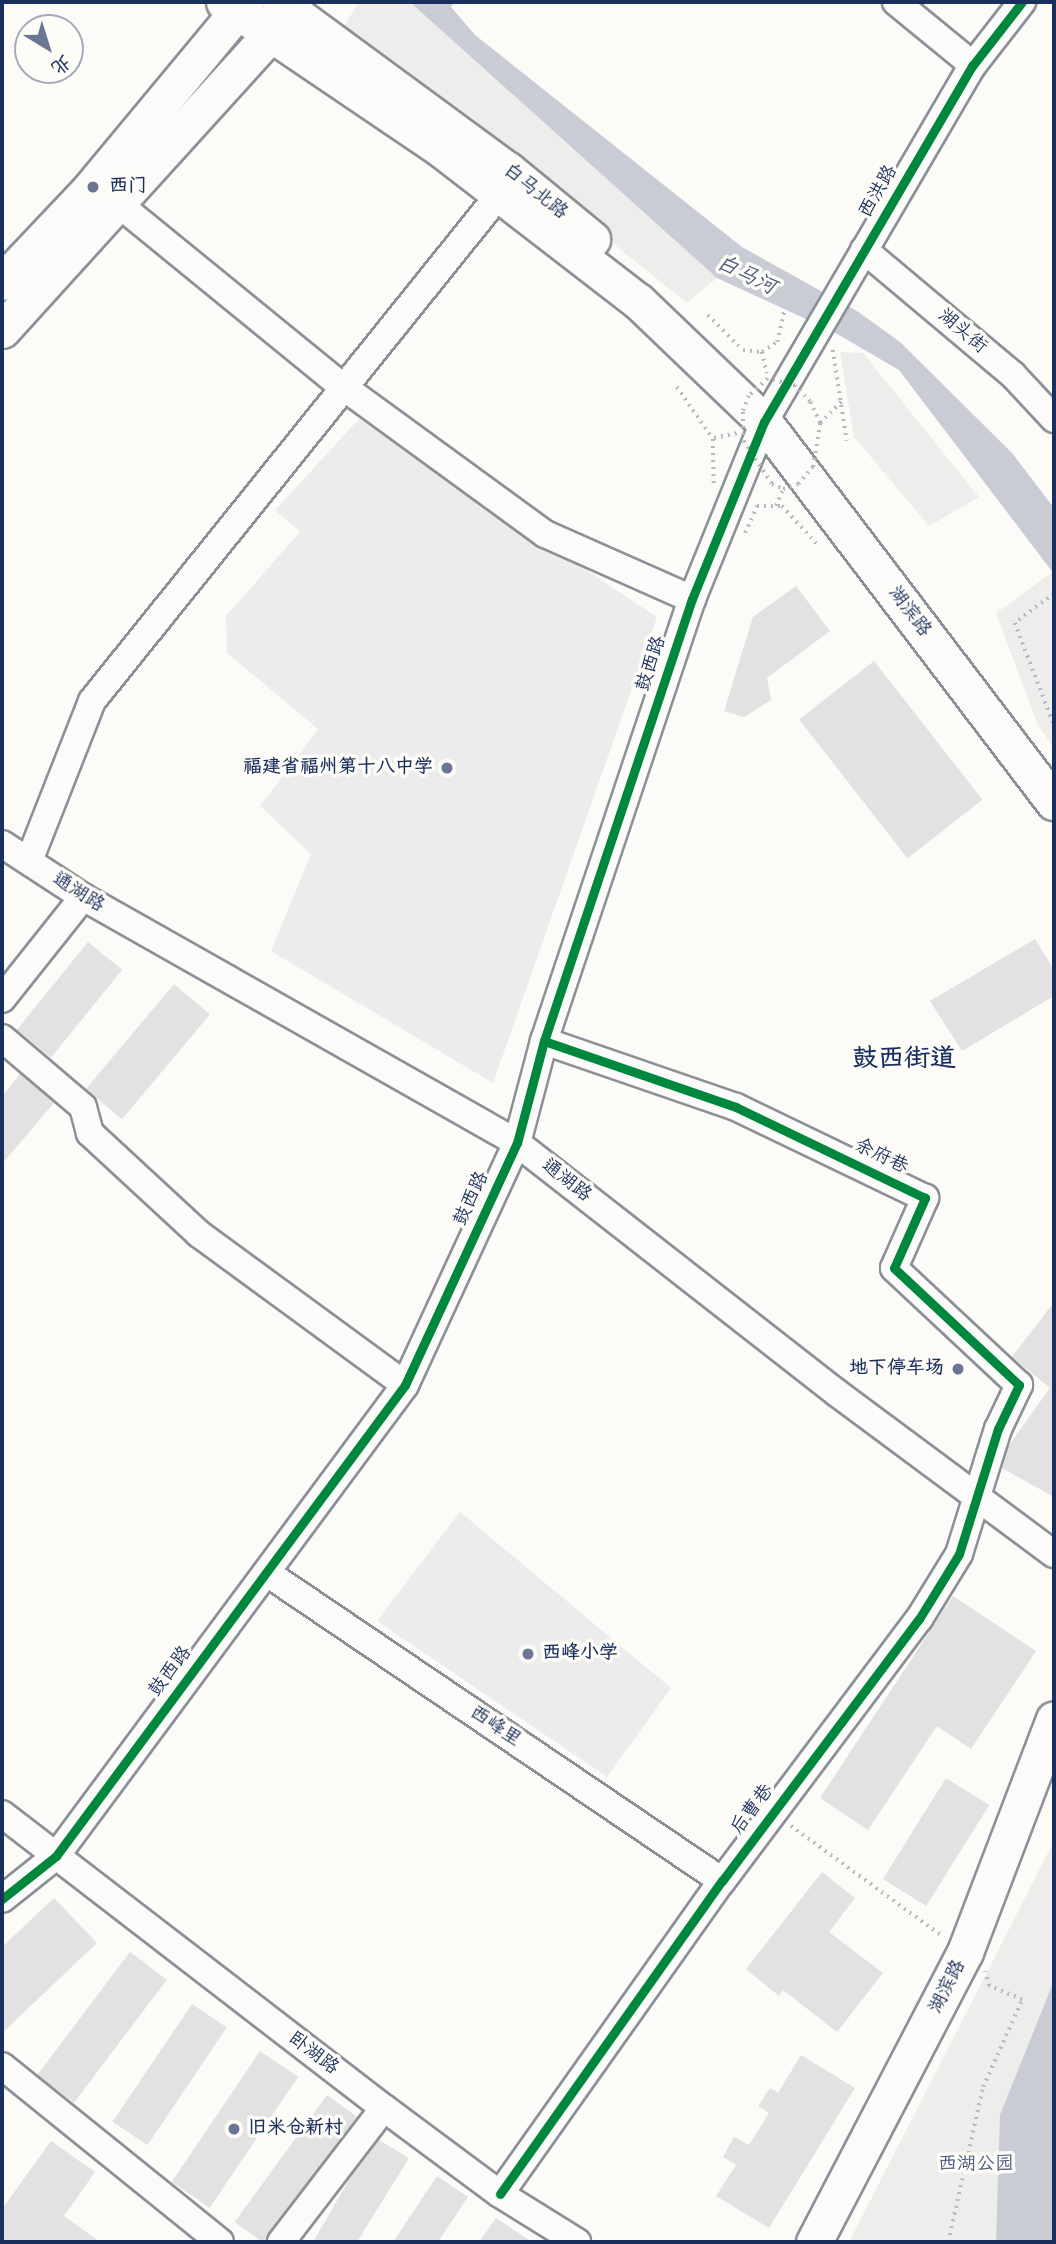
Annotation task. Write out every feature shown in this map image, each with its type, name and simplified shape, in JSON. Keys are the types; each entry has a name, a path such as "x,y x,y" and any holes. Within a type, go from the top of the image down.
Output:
{"main road":[{"path":"2,282 89,190 236,4 285,12 441,149 498,196 638,301 762,409"},
{"path":"2,330 285,12"},
{"name":"白马北路","path":"285,12 508,170 655,293 762,409"},
{"name":"湖滨路","path":"762,409 1054,766"},
{"name":"湖滨路","path":"762,409 1054,802"},
{"name":"湖滨路","path":"814,2242 965,1952 1054,1719"},
{"name":"湖滨路","path":"835,2242 961,2008 1054,1770"}],"street":[{"path":"896,2 973,65"},
{"name":"西洪路","path":"762,409 803,361 864,250 973,65 1022,2"},
{"path":"29,861 92,701 342,386 498,196"},
{"path":"116,202 342,386 545,534 692,599"},
{"name":"湖头街","path":"864,250 1013,375 1054,419"},
{"name":"鼓西路","path":"2,1899 56,1856 405,1385 517,1143 544,1041 692,599 762,409"},
{"name":"通湖路","path":"2,844 83,897 517,1143 1054,1554"},
{"path":"2,999 83,897"},
{"path":"2,1038 83,1107 90,1133 200,1234 405,1385"},
{"name":"余府巷","path":"544,1041 736,1107 925,1198 894,1268 1019,1385 998,1429"},
{"name":"后曹巷","path":"500,2194 722,1881 919,1619 959,1554 998,1429"},
{"name":"西峰里","path":"267,1573 722,1881"},
{"name":"卧湖路","path":"2,1814 500,2194 548,2234 577,2242"},
{"path":"2,2066 219,2242"},
{"path":"281,2242 384,2108"}],"path":[{"path":"708,315 743,350 762,352 777,342 783,312"},
{"path":"831,340 847,441"},
{"path":"713,439 762,409 795,386 810,402 820,424 813,467 798,484 783,489 772,484 759,466 762,409 762,352"},
{"path":"677,387 713,439 714,491"},
{"path":"762,409 749,396 762,409"},
{"path":"820,424 842,401"},
{"path":"776,506 783,489"},
{"path":"743,537 757,506 782,506 817,544"},
{"path":"1054,594 1015,623 1054,725"},
{"path":"773,1813 965,1952"},
{"path":"948,2242 983,2087 1022,2000 989,1986"}],"shaded area":[{"name":"福建省福州第十八中学","path":"359,419 657,617 493,1083 271,951 311,854 260,806 318,729 227,653 226,616 300,532 275,510"},
{"name":"西峰小学","path":"460,1512 671,1688 607,1777 377,1621"}],"green space":[{"path":"359,2 412,2 717,278 687,303 344,26"},
{"path":"840,352 863,353 979,497 929,526 854,437"},
{"path":"1054,571 1054,748 1038,725 996,613"},
{"name":"西湖公园","path":"1054,1841 1054,2242 849,2242"}],"water":[{"name":"白马河","path":"410,2 454,2 451,7 475,35 742,247 857,311 900,342 1012,453 1054,508 1054,574 899,370 832,331 717,278"},
{"path":"1054,1981 1054,2242 996,2242 1000,2115"}],"building":[{"path":"796,586 830,631 767,678 771,700 744,717 724,711 753,617"},
{"path":"874,661 982,800 907,858 799,719"},
{"path":"1035,939 1054,970 1054,996 962,1051 930,1001"},
{"path":"88,942 122,970 51,1058 17,1030"},
{"path":"174,984 210,1014 122,1119 86,1089"},
{"path":"20,1074 54,1103 2,1164 2,1096"},
{"path":"1054,1302 1054,1497 1002,1468 1009,1445 1050,1388 1012,1357"},
{"path":"953,1596 1036,1651 971,1749 937,1726 868,1830 820,1798"},
{"path":"946,1778 989,1805 926,1906 883,1879"},
{"path":"822,1872 855,1898 829,1932 883,1973 837,2032 783,1990 779,1996 746,1969"},
{"path":"54,1898 97,1943 2,2033 2,1947"},
{"path":"130,1952 167,1980 74,2103 37,2075"},
{"path":"192,2004 227,2027 147,2145 113,2122"},
{"name":"旧米仓新村","path":"260,2051 298,2077 210,2208 172,2182"},
{"path":"801,2055 855,2088 769,2228 716,2196 736,2165 723,2157 734,2137 749,2145 769,2113 758,2106 770,2088 778,2093"},
{"path":"327,2095 357,2117 266,2242 235,2222"},
{"path":"379,2140 409,2158 357,2242 313,2242 350,2178"},
{"path":"51,2141 95,2172 64,2216 100,2242 2,2242 2,2209"},
{"path":"437,2176 468,2197 438,2242 393,2242"},
{"path":"496,2218 532,2242 479,2242"}],"cycle path":[{"path":"2,1899 56,1856 405,1385 517,1143 544,1041 692,599 764,422 973,65 1022,2"},
{"path":"500,2194 722,1881 919,1619 959,1554 998,1429 1019,1385 894,1268 925,1198 736,1107 544,1041"}],"place":[{"name":"西门","path":"93,187"},
{"name":"福建省福州第十八中学","path":"447,768"},
{"name":"地下停车场","path":"958,1369"},
{"name":"西峰小学","path":"528,1654"},
{"name":"旧米仓新村","path":"234,2129"}],"district":[{"name":"鼓西街道","path":"904,1060"}]}
